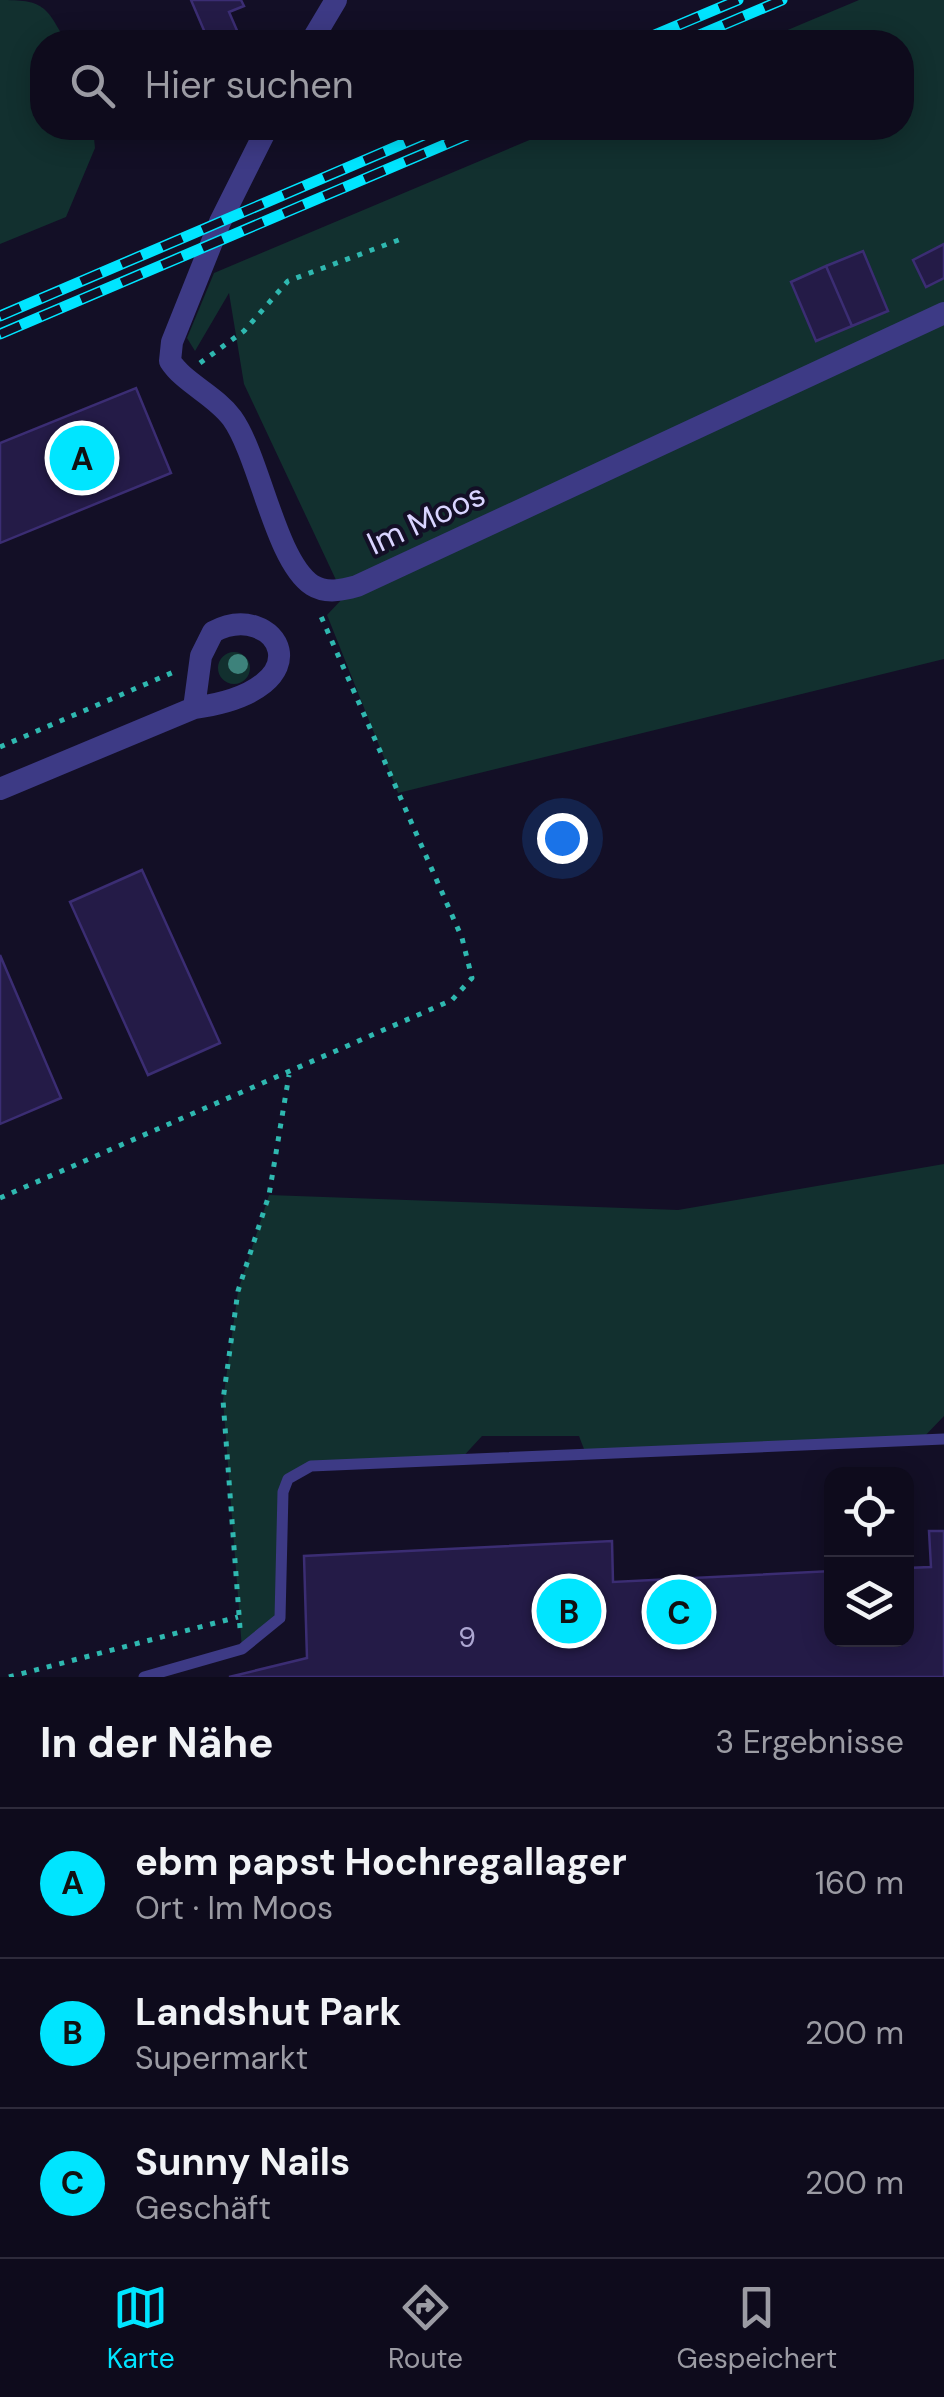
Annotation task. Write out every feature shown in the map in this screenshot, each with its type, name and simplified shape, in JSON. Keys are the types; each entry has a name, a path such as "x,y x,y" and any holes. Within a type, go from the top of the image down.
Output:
{"street":[{"path":"318,30 336,0"},
{"path":"261,140 220,222 172,342 170,361 233,420 289,552 309,583"},
{"name":"Im Moos","path":"309,583 332,591 358,586 944,313"},
{"path":"0,790 194,708"}],"lane":[{"path":"144,1677 242,1649 280,1618 283,1492 288,1479 311,1466 944,1439"}],"path":[{"path":"189,378 200,363 244,331 288,281 404,238"},
{"path":"0,1198 452,1000 472,978 462,938 309,583"},
{"path":"0,747 172,676 181,666"},
{"path":"242,1649 223,1400 238,1291 270,1195 289,1074"},
{"path":"9,1677 238,1617"}],"green space":[{"path":"0,0 26,1 48,12 59,30 30,30 30,140 94,140 95,148 66,217 0,244"},
{"path":"859,0 944,0 944,659 398,793 327,615 344,597 244,384 229,293 195,351 187,338 214,273 530,140 914,140 914,30 788,30"},
{"path":"234,652 246,656 250,668 246,680 234,684 222,680 218,668 222,656"},
{"path":"944,1164 944,1416 921,1440 587,1457 579,1436 482,1436 459,1461 325,1466 288,1479 280,1618 242,1649 223,1400 238,1291 269,1195 678,1210"}],"building":[{"path":"191,0 241,0 244,6 229,12 237,30 204,30"},
{"path":"944,244 944,278 926,287 913,260"},
{"path":"863,251 888,311 852,326 826,266"},
{"path":"826,266 852,326 816,341 791,282"},
{"path":"136,388 171,473 0,543 0,443"},
{"path":"142,870 220,1043 148,1075 70,902"},
{"path":"0,955 61,1098 0,1124"},
{"path":"929,1531 944,1531 944,1677 229,1677 307,1658 304,1556 612,1541 613,1582 824,1571 824,1647 914,1647 914,1568 931,1567"}],"railway":[{"path":"667,30 738,0"},
{"path":"711,30 782,0"},
{"path":"0,316 412,140"},
{"path":"0,334 456,140"}],"place":[{"name":"ebm papst Hochregallager","path":"82,458"},
{"name":"Landshut Park","path":"569,1611"},
{"name":"Sunny Nails","path":"679,1612"}]}
